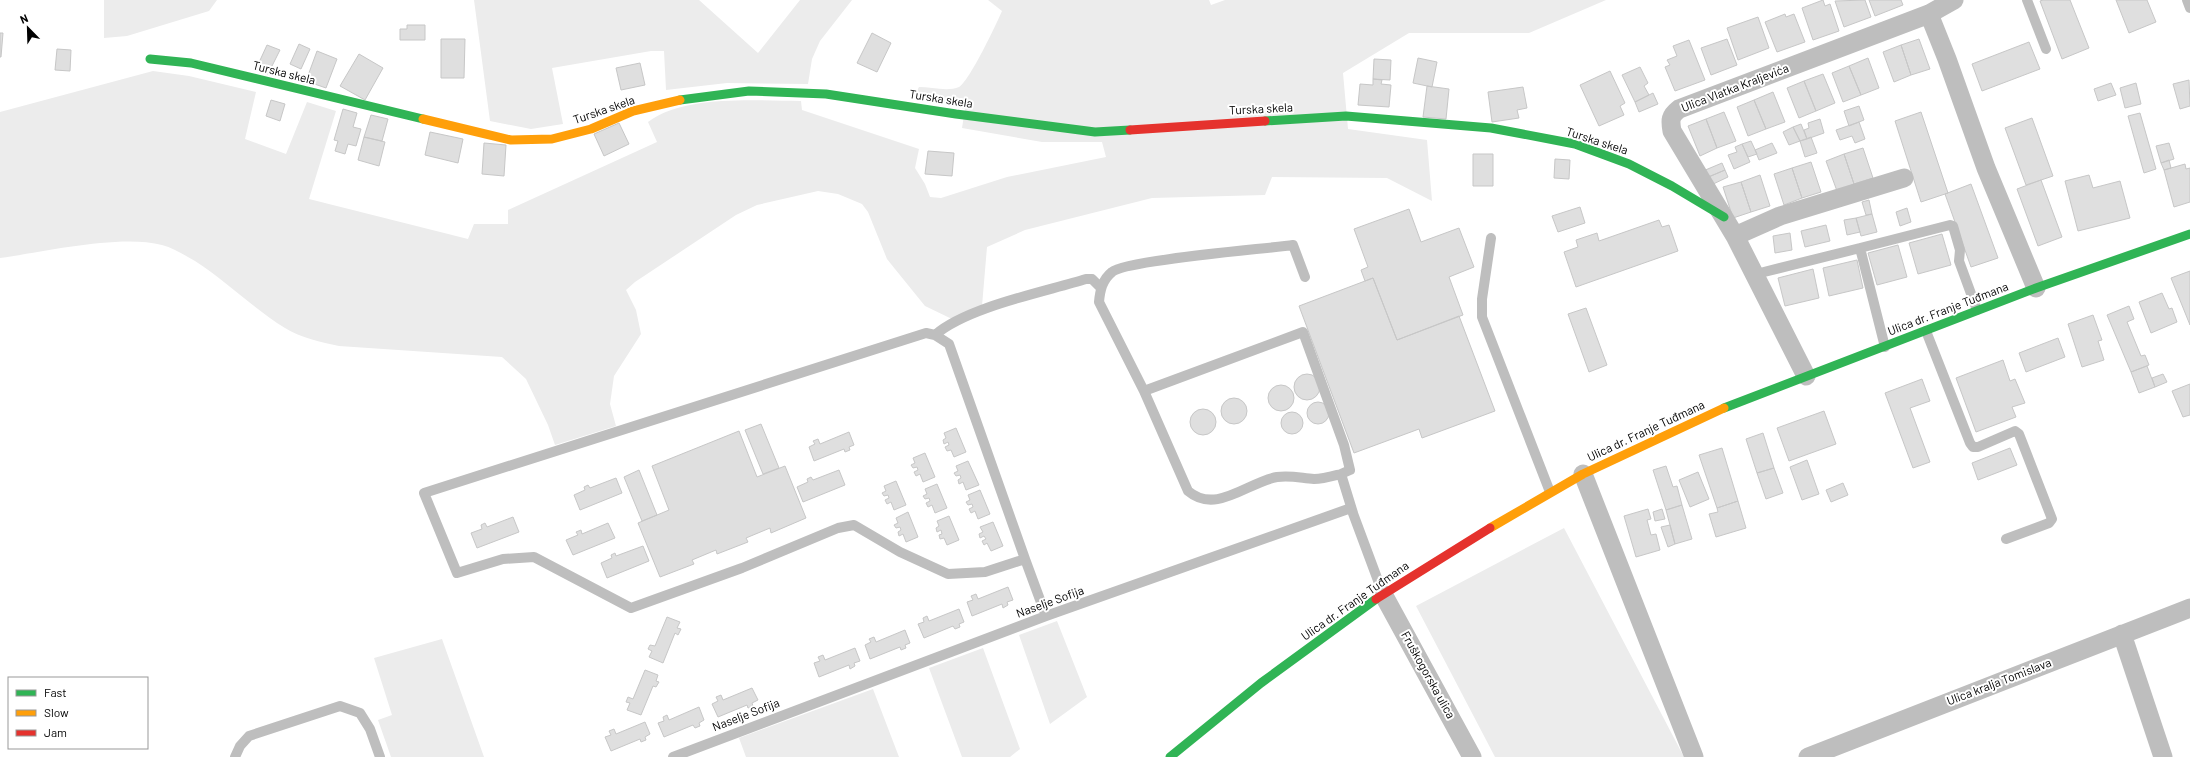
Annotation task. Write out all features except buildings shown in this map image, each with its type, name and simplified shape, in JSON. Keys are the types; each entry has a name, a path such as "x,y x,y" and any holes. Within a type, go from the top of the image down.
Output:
{"street":[{"name":"Ulica Vlatka Kraljevića","path":"1806,376 1756,274 1724,217 1672,131 1670,122 1672,115 1679,108 1929,14 1954,0"},
{"path":"1929,14 1986,168 2036,288"},
{"name":"Turska skela","path":"150,59 191,63 511,140 552,139 591,129 633,111 679,100 749,92 826,94 956,114 1095,132 1346,116 1483,127 1575,144 1644,171 1724,217"},
{"path":"1735,236 1780,216 1904,178"},
{"name":"Ulica dr. Franje Tuđmana","path":"1170,757 1261,682 1383,594 1550,492 1583,474 1730,404 1885,347 2036,288 2190,234"},
{"path":"1583,474 1694,757"},
{"name":"Fruškogorska ulica","path":"1383,594 1472,757"},
{"name":"Ulica kralja Tomislava","path":"1808,757 2190,608"},
{"path":"2122,634 2163,757"}],"lane":[{"path":"2027,0 2046,49"},
{"path":"2187,0 2190,8"},
{"path":"1756,274 1950,225 1952,226 1960,250 1959,261 1977,310"},
{"path":"1491,238 1482,299 1482,317 1550,492"},
{"path":"1144,391 1303,332 1344,445 1350,470 1342,474 1315,479 1294,476 1276,477 1220,500 1196,498 1188,490 1144,391 1100,302 1100,287 1112,272 1139,264 1293,245 1305,277"},
{"path":"1860,248 1885,347"},
{"path":"935,335 947,324 989,308 1086,279 1092,279 1100,287"},
{"path":"1926,331 1970,443 1973,447 1978,447 2015,431 2019,434 2050,512 2052,519 2048,523 2006,539"},
{"path":"1025,559 985,572 948,574 900,552 854,525 838,528 742,568 631,608 534,557 502,559 457,573 424,493 926,333 935,335 949,344 1046,616"},
{"path":"1342,474 1352,513 1383,594"},
{"name":"Naselje Sofija","path":"673,757 1046,616 1351,508 1352,513"},
{"path":"235,757 240,746 249,736 340,706 360,713 370,729 380,757"}],"shaded area":[{"path":"104,0 217,0 209,11 127,36 104,38"},
{"path":"474,0 699,0 758,53 800,0 852,0 820,41 812,59 808,84 727,83 666,90 664,51 651,51 552,68 563,124 531,129 490,121"},
{"path":"988,0 1209,0 1211,5 1225,0 1606,0 1529,33 1409,33 1343,73 1348,129 1427,140 1432,201 1387,178 1272,177 1265,195 1152,198 1025,230 987,247 982,306 952,319 925,306 887,259 868,212 862,204 838,194 818,191 757,205 736,215 635,282 626,290 636,310 641,334 614,376 610,404 616,426 555,445 548,425 526,379 502,357 339,346 304,337 285,328 273,320 195,261 162,245 145,242 104,243 60,248 0,258 0,112 153,71 189,76 256,92 245,139 286,154 307,102 336,111 309,199 468,239 474,224 508,224 508,210 657,142 648,122 663,113 681,107 701,103 743,100 801,101 802,110 919,149 915,168 925,184 930,197 941,198 1007,177 1106,157 1102,142 1042,142 962,128 965,109 915,94 919,87 950,89 959,87 964,83 982,52 1002,11"},
{"path":"1564,528 1684,757 1495,757 1416,606"},
{"path":"1057,621 1087,697 1050,724 1019,635"},
{"path":"442,639 484,757 391,757 378,720 392,715 374,658"},
{"path":"983,648 1020,749 1010,757 962,757 929,668"},
{"path":"873,689 899,757 746,757 739,738"}],"traffic: fast":[{"path":"150,59 191,63 423,119"},
{"path":"680,100 749,91 826,94 956,114 1095,132 1130,130"},
{"path":"1265,121 1346,116 1491,128 1575,144 1629,164 1672,186 1724,217"},
{"path":"1724,408 2036,288 2190,234"},
{"path":"1170,757 1261,683 1376,599"}],"traffic: slow":[{"path":"423,119 511,140 552,139 591,129 633,111 680,100"},
{"path":"1490,528 1583,474 1724,408"}],"traffic: jam":[{"path":"1130,130 1265,121"},
{"path":"1376,599 1490,528"}]}
